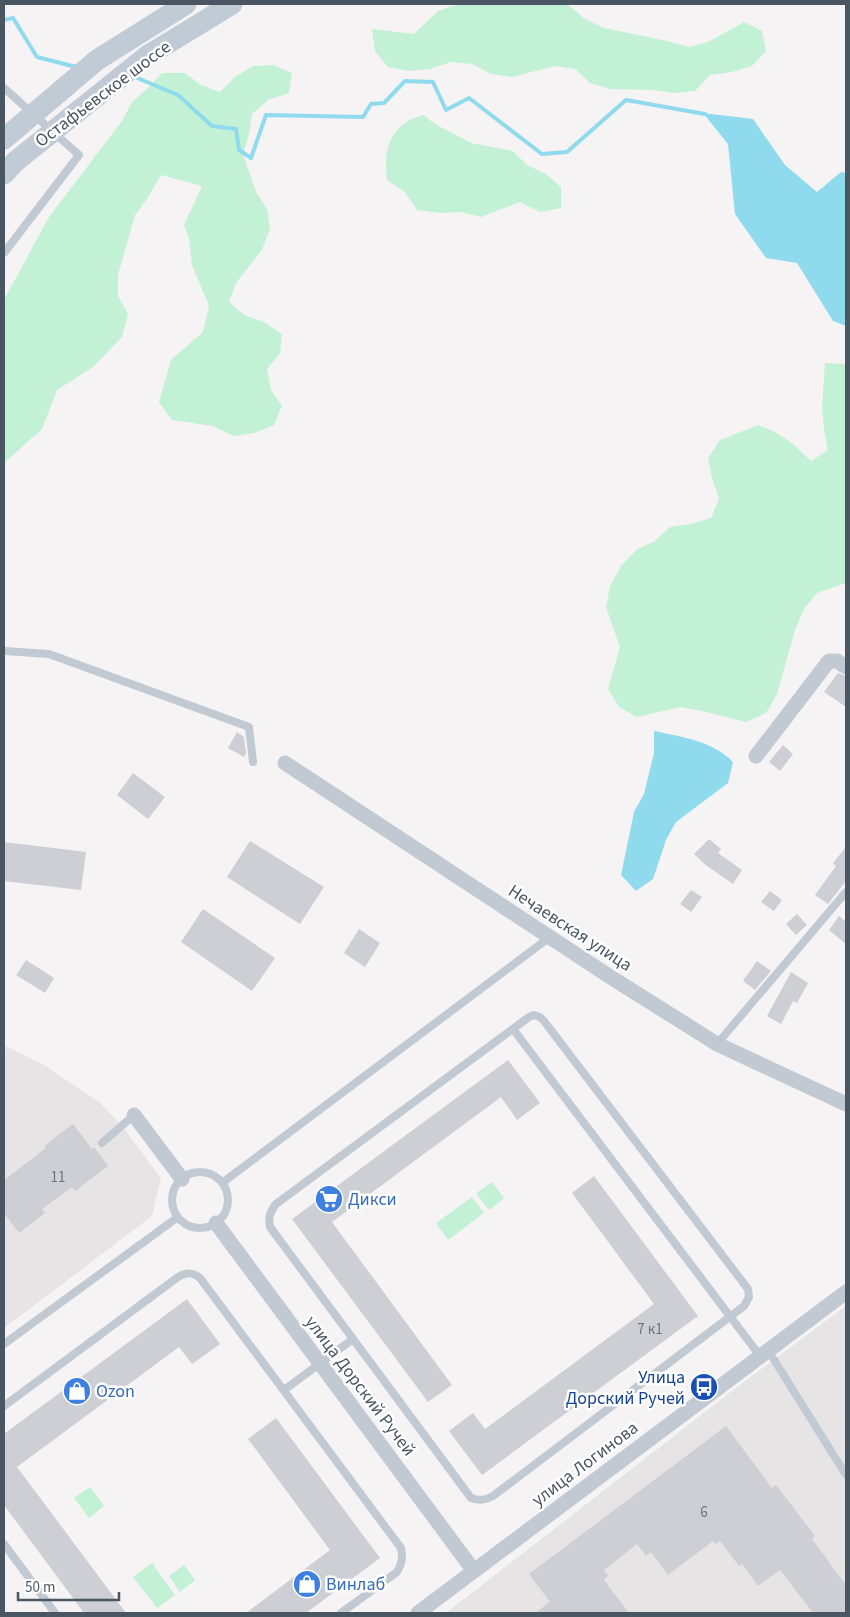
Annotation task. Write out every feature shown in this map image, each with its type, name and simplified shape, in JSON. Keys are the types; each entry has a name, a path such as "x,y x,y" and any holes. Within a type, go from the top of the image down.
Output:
{"main road":[{"name":"Остафьевское шоссе","path":"4,139 97,60 186,4"},
{"name":"Остафьевское шоссе","path":"10,168 147,56 232,4"}],"street":[{"path":"756,756 828,661 837,661 846,667"},
{"name":"Нечаевская улица","path":"285,762 612,978 717,1044 846,1104"},
{"path":"134,1115 182,1179"},
{"name":"улица Дорский Ручей","path":"216,1223 474,1571"},
{"name":"улица Логинова","path":"418,1613 846,1292"}],"lane":[{"path":"4,88 79,155 4,253"},
{"path":"4,651 49,654 249,727 253,762"},
{"path":"717,1044 846,892"},
{"path":"222,1183 550,937"},
{"path":"529,1017 540,1017 748,1290 749,1296 748,1302 730,1316 493,1496 484,1500 471,1498 270,1228 269,1221 270,1212 276,1204 512,1029 529,1017"},
{"path":"512,1029 730,1316 764,1353 845,1470"},
{"path":"102,1143 134,1115"},
{"path":"202,1172 209,1174 222,1183 227,1198 226,1207 216,1223 200,1228 191,1226 178,1217 172,1202 172,1194 175,1186 182,1179 194,1173 202,1172"},
{"path":"4,1344 178,1217"},
{"path":"4,1406 185,1273 194,1273 200,1278 284,1390 400,1548 403,1557 402,1564 397,1572 341,1613"},
{"path":"284,1390 353,1339"},
{"path":"4,1544 56,1613"}],"shaded area":[{"path":"6,1046 44,1065 99,1102 122,1126 161,1178 152,1216 4,1328 4,1064"},
{"path":"846,1306 846,1613 446,1613 745,1381"}],"green space":[{"path":"459,4 567,4 585,19 604,28 689,47 708,42 744,22 762,31 766,51 752,66 732,72 710,75 695,91 674,93 653,90 610,89 590,83 575,69 555,66 512,77 491,74 472,64 451,62 430,69 409,71 388,67 375,51 372,29 414,34 438,11"},
{"path":"273,65 292,73 289,93 268,100 252,114 243,154 256,192 267,209 270,229 262,250 236,283 229,302 244,315 264,322 282,334 280,353 267,369 271,390 282,406 274,425 254,433 233,436 213,426 172,420 159,402 171,360 203,332 209,306 192,265 189,238 184,225 202,186 161,175 135,215 118,275 118,296 128,314 122,337 93,367 57,390 42,429 4,463 4,297 49,217 122,121 132,102 162,73 185,73 201,85 220,92 235,77 253,66"},
{"path":"423,115 435,124 471,143 513,151 527,165 546,174 561,187 561,208 540,212 520,202 481,217 461,212 440,213 417,210 405,192 387,180 386,164 388,148 393,135 409,120"},
{"path":"825,363 846,364 846,583 817,593 804,609 795,630 777,694 766,713 746,722 681,707 637,717 619,707 608,689 620,647 606,607 610,586 621,566 636,550 655,541 670,527 691,524 711,518 719,499 708,458 720,440 758,425 787,440 811,461 828,450 822,406"},
{"path":"492,1182 504,1198 489,1210 476,1193"},
{"path":"472,1197 484,1213 448,1240 436,1223"},
{"path":"90,1487 104,1506 89,1518 74,1498"},
{"path":"152,1563 175,1595 157,1608 133,1577"},
{"path":"184,1565 195,1580 180,1592 169,1576"}],"water":[{"path":"703,113 753,119 785,165 817,192 841,172 846,173 846,326 833,321 797,263 766,258 735,214 728,144"},
{"path":"654,731 707,745 716,749 733,762 728,783 676,822 666,840 653,879 636,891 621,875 634,812 644,794 654,753"}],"building":[{"path":"838,673 846,676 846,707 824,692"},
{"path":"237,732 244,737 246,753 244,757 228,748"},
{"path":"783,745 793,754 780,771 769,762"},
{"path":"133,773 165,797 148,819 117,795"},
{"path":"709,839 721,849 718,853 742,870 733,884 707,866 694,854"},
{"path":"250,841 324,887 300,924 227,877"},
{"path":"4,842 86,852 81,890 4,881"},
{"path":"846,847 846,881 828,904 815,895 836,866 833,863"},
{"path":"691,890 702,897 691,912 680,904"},
{"path":"770,891 782,900 774,911 761,902"},
{"path":"203,909 275,958 252,991 181,942"},
{"path":"797,914 807,925 796,935 786,924"},
{"path":"839,916 846,922 846,944 829,930"},
{"path":"359,929 380,943 365,967 344,953"},
{"path":"26,960 54,978 45,993 16,975"},
{"path":"757,961 771,971 755,990 743,981"},
{"path":"791,972 808,983 797,1003 793,1001 781,1024 767,1016"},
{"path":"508,1060 540,1103 517,1120 501,1097 332,1222 452,1385 428,1402 292,1219"},
{"path":"73,1124 108,1166 75,1191 72,1187 42,1209 45,1213 19,1233 4,1213 4,1180 46,1148 44,1147 49,1142"},
{"path":"594,1176 698,1316 482,1475 449,1431 473,1413 485,1429 654,1304 572,1193"},
{"path":"187,1299 220,1344 192,1364 179,1347 17,1467 126,1613 84,1613 4,1505 4,1434"},
{"path":"276,1418 380,1558 306,1613 246,1613 330,1550 248,1439"},
{"path":"726,1426 772,1488 776,1485 815,1536 812,1539 846,1585 846,1613 813,1613 780,1570 758,1586 742,1564 739,1566 720,1541 716,1544 713,1541 668,1575 651,1552 646,1556 637,1544 604,1570 608,1576 604,1580 629,1613 535,1613 550,1602 529,1574"}],"waterway":[{"path":"4,20 13,18 37,57 76,67"},
{"path":"134,75 178,95 212,126 236,129 239,150 251,158 266,115 363,117 371,104 384,103 405,81 433,82 446,110 469,98 542,154 567,152 626,100 705,114"}],"place":[{"name":"Дикси","path":"329,1199"},
{"name":"Улица Дорский Ручей","path":"704,1387"},
{"name":"Ozon","path":"77,1391"},
{"name":"Винлаб","path":"307,1584"}]}
